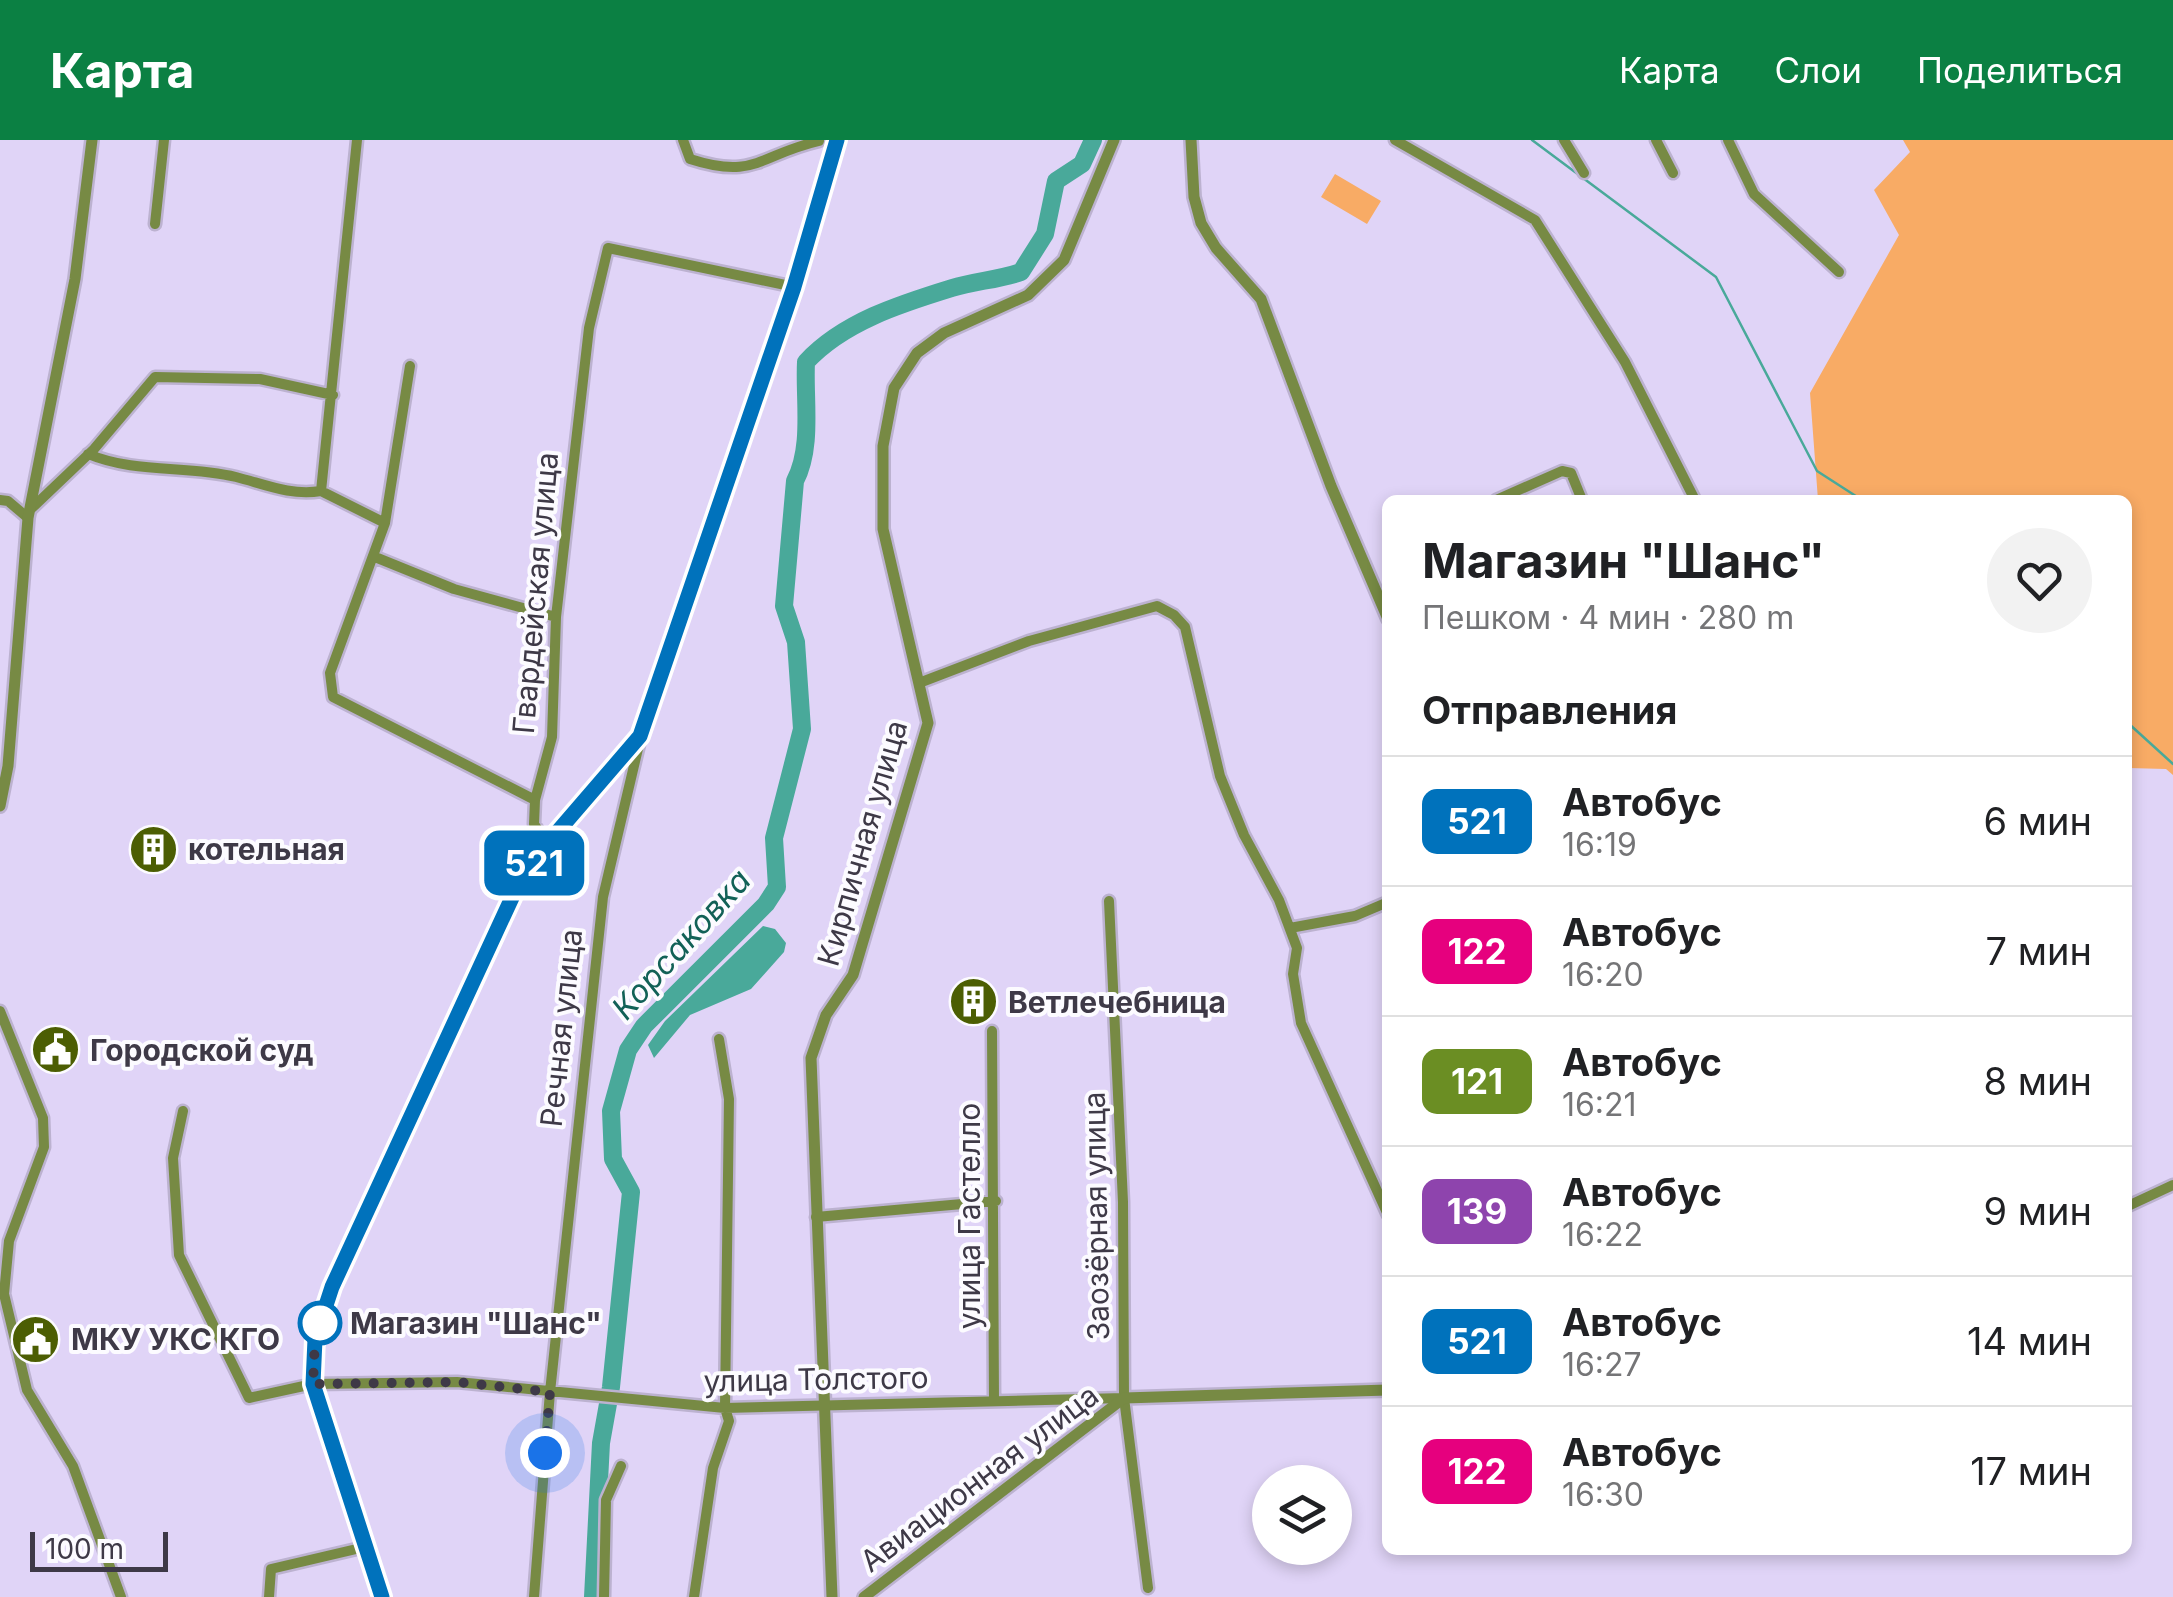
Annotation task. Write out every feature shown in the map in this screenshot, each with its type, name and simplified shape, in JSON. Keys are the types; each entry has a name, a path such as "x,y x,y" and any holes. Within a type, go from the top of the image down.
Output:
{"main road":[{"name":"Речная улица","path":"640,736 794,287 837,140"},
{"path":"382,1597 313,1384 315,1339 332,1287 516,889 547,844 640,736"}],"street":[{"path":"0,806 8,766 30,513 76,280 92,140"},
{"path":"155,224 164,140"},
{"path":"320,491 357,140"},
{"path":"683,140 690,159 740,171 818,140 828,171"},
{"name":"Кирпичная улица","path":"832,1597 812,1058 826,1015 853,975 928,723 883,529 883,446 894,388 917,353 944,333 1028,295 1064,260 1114,140"},
{"path":"1191,140 1194,197 1201,224 1216,248 1261,299 1330,486 1382,605"},
{"path":"1395,140 1534,220 1625,362 1692,495"},
{"path":"1564,140 1584,173"},
{"path":"1656,140 1673,173"},
{"path":"1728,140 1754,194 1838,272"},
{"name":"Гвардейская улица","path":"535,800 552,737 556,617 590,328 608,248 794,287"},
{"path":"410,366 385,522 330,673 333,697 535,800 534,824 547,844"},
{"path":"30,513 88,454 155,376 260,380 333,395"},
{"path":"88,454 132,467 236,477 306,494 320,491 385,522"},
{"path":"1507,495 1562,471 1570,473 1580,495"},
{"path":"0,500 8,500 30,513"},
{"path":"375,557 454,588 556,617"},
{"path":"919,683 1029,641 1157,606 1174,615 1184,627 1220,776 1297,948 1292,974 1301,1023 1382,1203"},
{"name":"Речная улица","path":"534,1597 550,1392 603,897 640,736"},
{"name":"Заозёрная улица","path":"1109,900 1123,1202 1124,1398 1148,1588"},
{"path":"1290,928 1355,916 1382,905"},
{"path":"0,1011 44,1128 44,1147 9,1241 4,1294 27,1390 73,1466 122,1597"},
{"name":"улица Гастелло","path":"992,1031 996,1201 994,1401"},
{"path":"694,1597 712,1468 729,1421 725,1408 729,1099 718,1039"},
{"name":"улица Толстого","path":"183,1111 173,1158 179,1255 247,1393 313,1384 457,1382 725,1408 1382,1390"},
{"path":"2132,1204 2173,1186"},
{"path":"816,1217 996,1201"},
{"name":"Авиационная улица","path":"864,1597 1124,1398"},
{"path":"604,1597 606,1500 621,1466"},
{"path":"268,1597 271,1569 365,1547"}],"shaded area":[{"path":"1903,140 2173,140 2173,775 2166,769 2132,768 2132,495 1818,495 1810,393 1899,235 1874,190 1910,152"},
{"path":"1335,174 1381,201 1367,224 1321,197"},
{"path":"763,926 775,929 786,943 784,952 751,989 690,1015 654,1058 648,1045 665,1021"}],"waterway":[{"name":"Корсаковка","path":"593,1597 601,1443 611,1387 631,1192 613,1159 611,1111 628,1050 644,1026 766,904 777,887 774,838 802,729 796,642 784,606 795,481 806,438 806,362 837,336 893,308 960,286 1021,272 1045,234 1056,181 1082,164 1093,140"},
{"path":"1532,140 1716,277 1817,471 1854,495"},
{"path":"2132,727 2173,764"}],"bus line":[{"name":"521","path":"382,1597 313,1384 315,1339 332,1287 516,889 547,844 640,736 810,240 837,140"}],"place":[{"name":"котельная","path":"153,849"},
{"name":"Ветлечебница","path":"973,1002"},
{"name":"Городской суд","path":"55,1050"},
{"name":"Магазин \"Шанс\"","path":"320,1323"},
{"name":"МКУ УКС КГО","path":"36,1339"}],"route":[{"path":"320,1323 324,1313 315,1339 313,1384 457,1382 550,1392 545,1453"}]}
